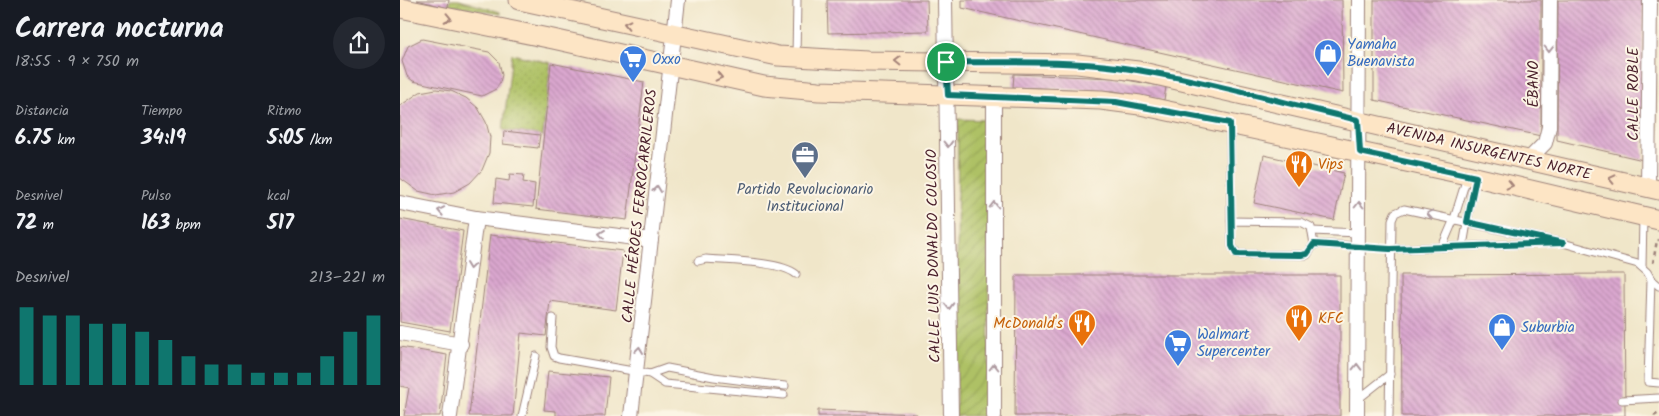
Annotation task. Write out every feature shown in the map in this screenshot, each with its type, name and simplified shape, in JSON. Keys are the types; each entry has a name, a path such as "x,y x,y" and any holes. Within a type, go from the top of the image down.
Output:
{"main road":[{"name":"AVENIDA INSURGENTES NORTE","path":"520,0 674,34 796,58 1053,63 1117,67 1161,75 1654,189"},
{"name":"AVENIDA INSURGENTES NORTE","path":"400,8 553,39 741,82 791,89 1116,102 1230,123 1651,218"}],"street":[{"name":"CALLE HÉROES FERROCARRILEROS","path":"632,416 643,372 650,240 678,0"},
{"name":"CALLE LUIS DONALDO COLOSIO","path":"946,0 950,416"},
{"path":"1356,416 1360,152 1358,120 1359,0"},
{"name":"ÉBANO","path":"1528,160 1545,143 1549,127 1550,0"},
{"name":"CALLE ROBLE","path":"1650,0 1654,189"},
{"path":"994,97 994,416"},
{"path":"400,203 476,218 650,240"},
{"path":"450,416 461,344 476,218"},
{"path":"400,332 461,344"}],"lane":[{"path":"796,58 797,0"},
{"path":"1230,123 1231,221 1233,250 1242,256 1307,254 1314,244 1312,231 1307,224 1301,222 1231,221"},
{"path":"1442,247 1471,176"},
{"path":"1463,246 1471,176"},
{"path":"1389,416 1390,249 1392,220 1395,213 1399,210 1454,219 1563,243 1642,267 1659,286"},
{"path":"1642,267 1651,218"},
{"path":"1312,231 1359,242"},
{"path":"1314,244 1359,242"},
{"path":"1390,249 1563,243"},
{"path":"698,261 706,259 764,265 790,269 796,274"},
{"path":"1651,279 1648,382 1659,383"},
{"path":"554,318 550,347 554,356 643,372 665,384 784,395"},
{"path":"522,416 536,356"},
{"path":"643,372 667,368 714,377 785,386"},
{"path":"1357,400 1390,374"},
{"path":"1622,400 1659,398"}],"path":[{"path":"1651,279 1657,240 1659,240"},
{"path":"1359,242 1390,249"},
{"path":"1654,416 1659,413"}],"green space":[{"path":"449,0 459,0 500,12 500,14 448,5"},
{"path":"512,54 551,63 543,136 503,130"},
{"path":"958,119 988,120 989,416 956,416"}],"building":[{"path":"417,0 449,0 448,8"},
{"path":"827,0 927,0 928,31 828,33"},
{"path":"962,0 1342,0 1343,93 962,8"},
{"path":"1374,0 1541,0 1541,136 1374,100"},
{"path":"1558,0 1643,0 1643,160 1557,140"},
{"path":"422,39 489,52 499,62 502,75 496,89 482,96 413,81 407,76 402,61 408,46"},
{"path":"551,63 644,82 627,220 536,209"},
{"path":"1014,74 1115,78 1166,87 1164,100 1114,91 1013,87"},
{"path":"436,89 451,91 466,98 478,108 486,122 490,137 489,153 482,170 470,183 454,192 436,195 418,191 400,178 400,106 420,92"},
{"path":"504,131 540,135 538,148 503,144"},
{"name":"Vips","path":"1264,155 1344,173 1334,220 1254,203"},
{"path":"510,174 524,175 523,182 535,184 533,207 494,203 496,179 509,181"},
{"path":"400,219 463,231 450,331 400,322"},
{"path":"490,235 623,251 616,310 550,301 546,336 521,333 513,416 469,416"},
{"path":"1624,274 1625,416 1402,416 1401,275"},
{"name":"Walmart Supercenter","path":"1016,275 1340,275 1340,416 1015,416"},
{"path":"400,347 447,355 440,416 404,416 409,388 400,386"},
{"path":"548,371 609,377 605,416 556,416 556,411 544,410"},
{"path":"818,410 917,414 917,416 818,416"}],"place":[{"name":"Yamaha Buenavista","path":"1328,77"},
{"name":"Oxxo","path":"633,83"},
{"name":"Partido Revolucionario Institucional","path":"805,179"},
{"name":"Vips","path":"1299,188"},
{"name":"KFC","path":"1299,342"},
{"name":"McDonald's","path":"1082,347"},
{"name":"Suburbia","path":"1502,351"},
{"name":"Walmart Supercenter","path":"1178,367"}],"route":[{"path":"946,62 1053,63 1117,67 1161,75 1358,120 1360,152 1476,177 1467,222 1563,243 1390,249 1314,244 1312,250 1307,254 1301,255 1242,256 1236,254 1232,246 1230,123 1116,102 948,95 946,62"}]}
